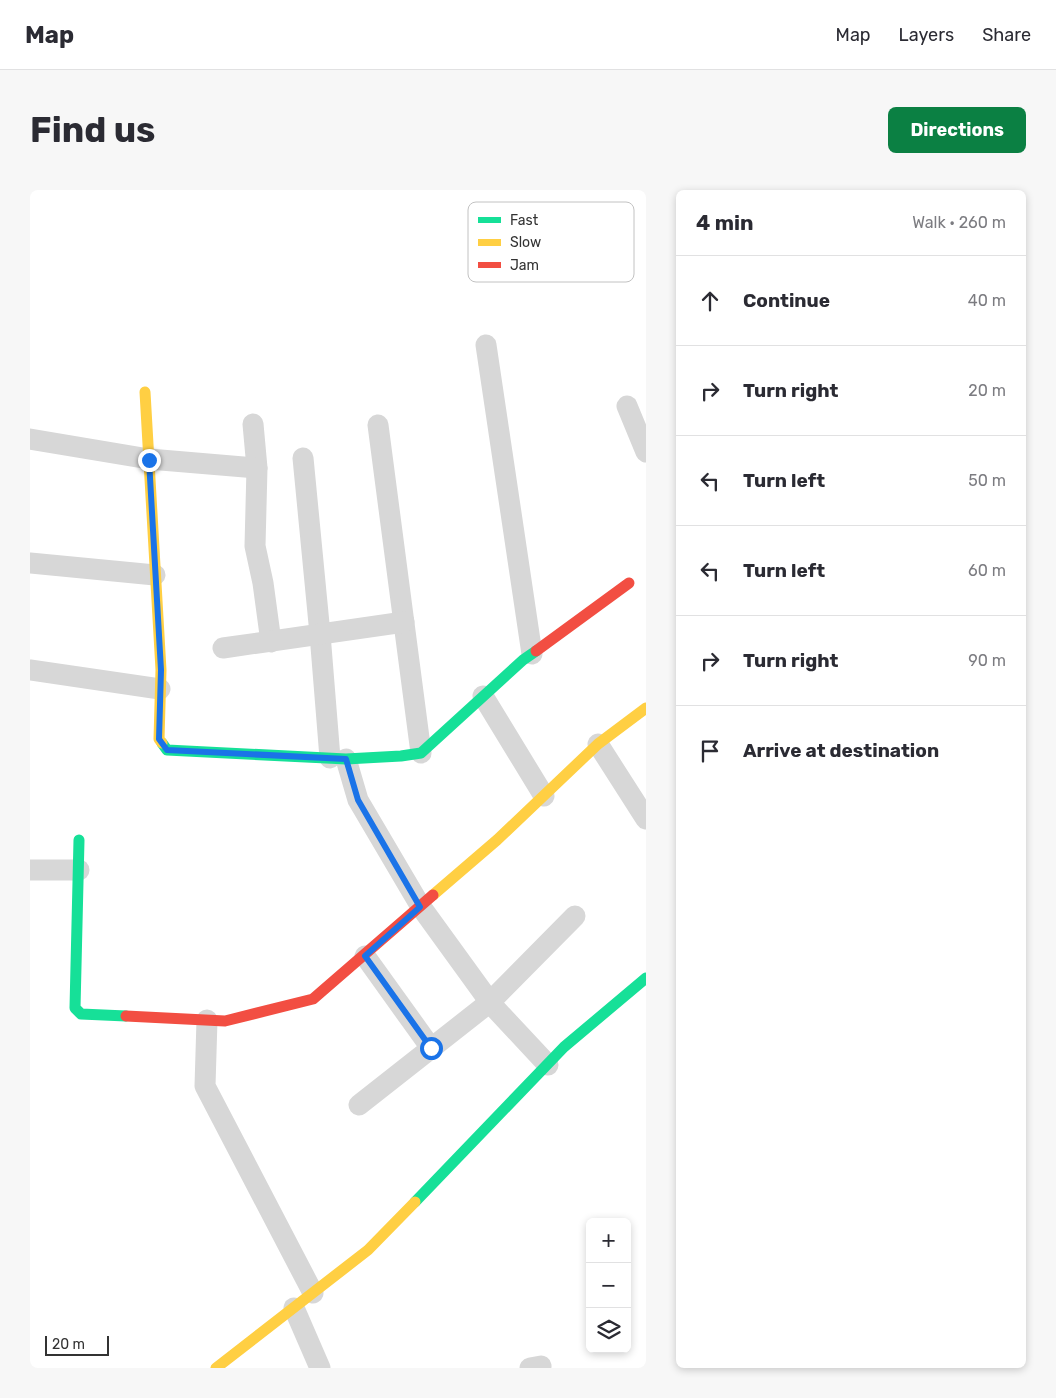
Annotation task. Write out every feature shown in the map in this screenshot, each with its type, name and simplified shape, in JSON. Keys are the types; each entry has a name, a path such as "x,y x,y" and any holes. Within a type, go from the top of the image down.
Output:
{"street":[{"path":"486,345 532,654"},
{"path":"145,392 161,670 159,739 167,750 338,758 401,756 421,753 532,654 629,583"},
{"path":"627,406 646,452"},
{"path":"253,424 257,468 255,546 271,642"},
{"path":"378,426 421,753"},
{"path":"30,439 149,460 257,468"},
{"path":"303,458 320,634 338,758 358,800 420,907 490,1002 548,1065"},
{"path":"30,563 155,575"},
{"path":"224,648 404,622"},
{"path":"30,670 160,689"},
{"path":"483,696 544,796"},
{"path":"79,840 75,1008 82,1014 225,1021 313,1000 497,840 598,744 646,708"},
{"path":"598,744 646,819"},
{"path":"30,870 79,870"},
{"path":"360,1105 490,1002 575,916"},
{"path":"365,956 431,1048"},
{"path":"216,1368 368,1250 564,1047 646,978"},
{"path":"207,1020 205,1086 313,1293"},
{"path":"294,1308 320,1368"}],"traffic: fast":[{"path":"162,743 167,750 346,759 421,753 523,660 536,651"},
{"path":"79,840 75,1008 81,1014 126,1016"},
{"path":"415,1202 564,1047 646,978"}],"traffic: slow":[{"path":"145,392 161,670 159,739 162,743"},
{"path":"433,895 497,840 598,744 646,708"},
{"path":"216,1368 368,1250 415,1202"}],"traffic: jam":[{"path":"536,651 629,583"},
{"path":"126,1016 225,1021 313,999 433,895"}],"route":[{"path":"149,460 161,670 159,739 167,750 346,759 358,800 420,907 365,956 431,1048"}]}
